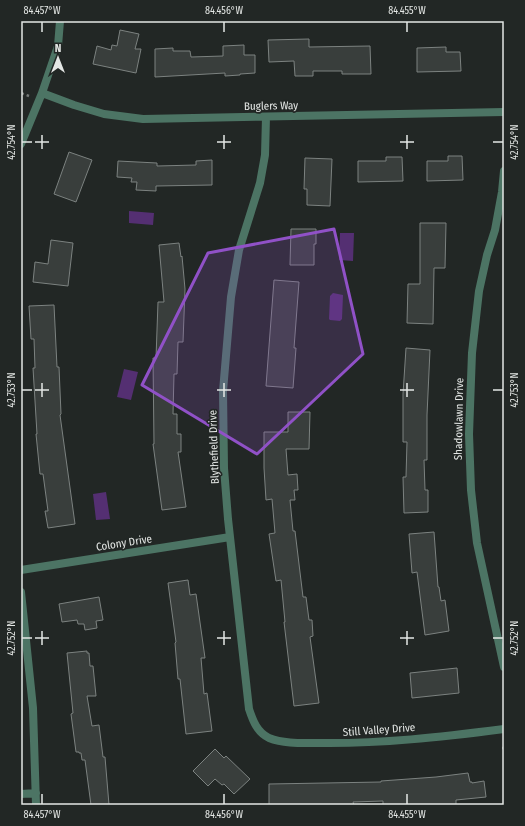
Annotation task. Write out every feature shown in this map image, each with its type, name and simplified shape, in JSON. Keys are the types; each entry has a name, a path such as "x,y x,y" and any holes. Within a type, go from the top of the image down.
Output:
{"street":[{"path":"21,144 42,93 58,46 60,21"},
{"name":"Buglers Way","path":"42,93 104,114 143,119 504,112"},
{"name":"Blythefield Drive","path":"259,730 249,709 230,537 224,468 223,391 231,297 239,250 260,183 266,155 266,117"},
{"name":"Shadowlawn Drive","path":"504,171 495,230 487,255 479,291 472,354 469,434 471,490 477,543 504,668"},
{"name":"Colony Drive","path":"21,570 230,537"},
{"path":"21,592 33,708 36,805"},
{"name":"Still Valley Drive","path":"259,730 268,737 278,741 335,743 438,737 504,729"},
{"path":"21,794 36,793"}],"highlighted area":[{"path":"334,229 363,354 257,454 142,385 208,253"}],"shaded area":[{"path":"129,211 154,213 153,225 129,223"},
{"path":"340,233 354,233 353,261 339,260"},
{"path":"333,293 343,295 342,319 340,321 329,319 330,296"},
{"path":"124,369 138,372 131,400 117,397"},
{"path":"106,492 110,519 96,520 93,494"}],"building":[{"path":"120,30 139,34 135,49 141,49 136,73 93,64 97,46 111,50 112,45 117,46"},
{"path":"309,39 309,47 370,46 371,74 342,74 342,71 313,71 313,76 295,76 294,61 269,62 268,40"},
{"path":"244,45 244,55 255,55 255,73 225,76 225,73 155,77 155,49 173,48 173,51 190,51 191,57 223,56 223,46"},
{"path":"446,47 446,52 460,52 461,71 417,72 417,48"},
{"path":"69,152 92,160 76,202 54,194"},
{"path":"448,156 462,156 463,180 427,181 427,161 448,161"},
{"path":"386,157 402,157 403,181 358,182 358,161 386,161"},
{"path":"305,158 332,159 330,206 307,205 307,189 304,189"},
{"path":"212,160 212,185 156,186 156,191 136,190 137,182 131,182 132,178 117,177 118,161 157,163 157,166 196,165 196,161"},
{"path":"420,223 446,223 445,268 434,268 433,324 407,323 408,284 420,284"},
{"path":"291,229 316,229 314,265 290,265"},
{"path":"51,240 73,243 68,286 33,282 35,262 48,264"},
{"path":"179,243 181,257 182,256 185,289 183,342 178,342 177,374 174,374 173,414 177,414 177,434 181,434 181,452 178,452 186,507 162,510 153,444 153,358 156,358 158,302 164,302 159,245"},
{"path":"274,280 299,282 294,348 296,348 293,388 266,386"},
{"path":"54,305 57,367 59,367 60,415 75,524 48,528 45,511 48,511 43,474 40,474 36,434 33,368 35,368 34,339 31,339 29,306"},
{"path":"406,348 430,350 427,415 427,460 424,460 425,490 428,490 428,512 404,513 403,477 406,477 407,442 403,442 403,394"},
{"path":"288,412 310,412 309,449 286,449 288,475 297,474 298,490 294,490 295,500 290,500 303,597 306,597 309,620 312,620 313,636 310,637 319,703 294,706 284,622 281,580 276,581 269,534 275,533 272,499 266,500 264,468 264,432 288,432"},
{"path":"434,532 438,587 441,601 445,600 449,631 425,635 417,572 412,573 409,534"},
{"path":"188,580 190,595 196,594 205,658 201,658 204,694 207,693 212,731 186,734 180,679 178,679 176,642 168,583"},
{"path":"99,597 103,620 96,621 97,628 85,630 84,624 78,624 77,620 62,622 59,604"},
{"path":"87,651 87,653 89,653 90,666 93,666 96,696 87,696 92,726 99,725 103,757 105,757 109,805 91,805 85,760 82,760 81,753 76,752 71,714 73,713 67,653"},
{"path":"457,668 459,693 412,698 410,673"},
{"path":"215,749 224,758 226,756 250,779 234,794 224,784 222,785 215,779 208,786 193,771"},
{"path":"468,773 470,782 472,783 484,781 486,797 456,800 456,805 383,805 383,801 353,802 354,805 269,805 269,784 381,782"}]}
